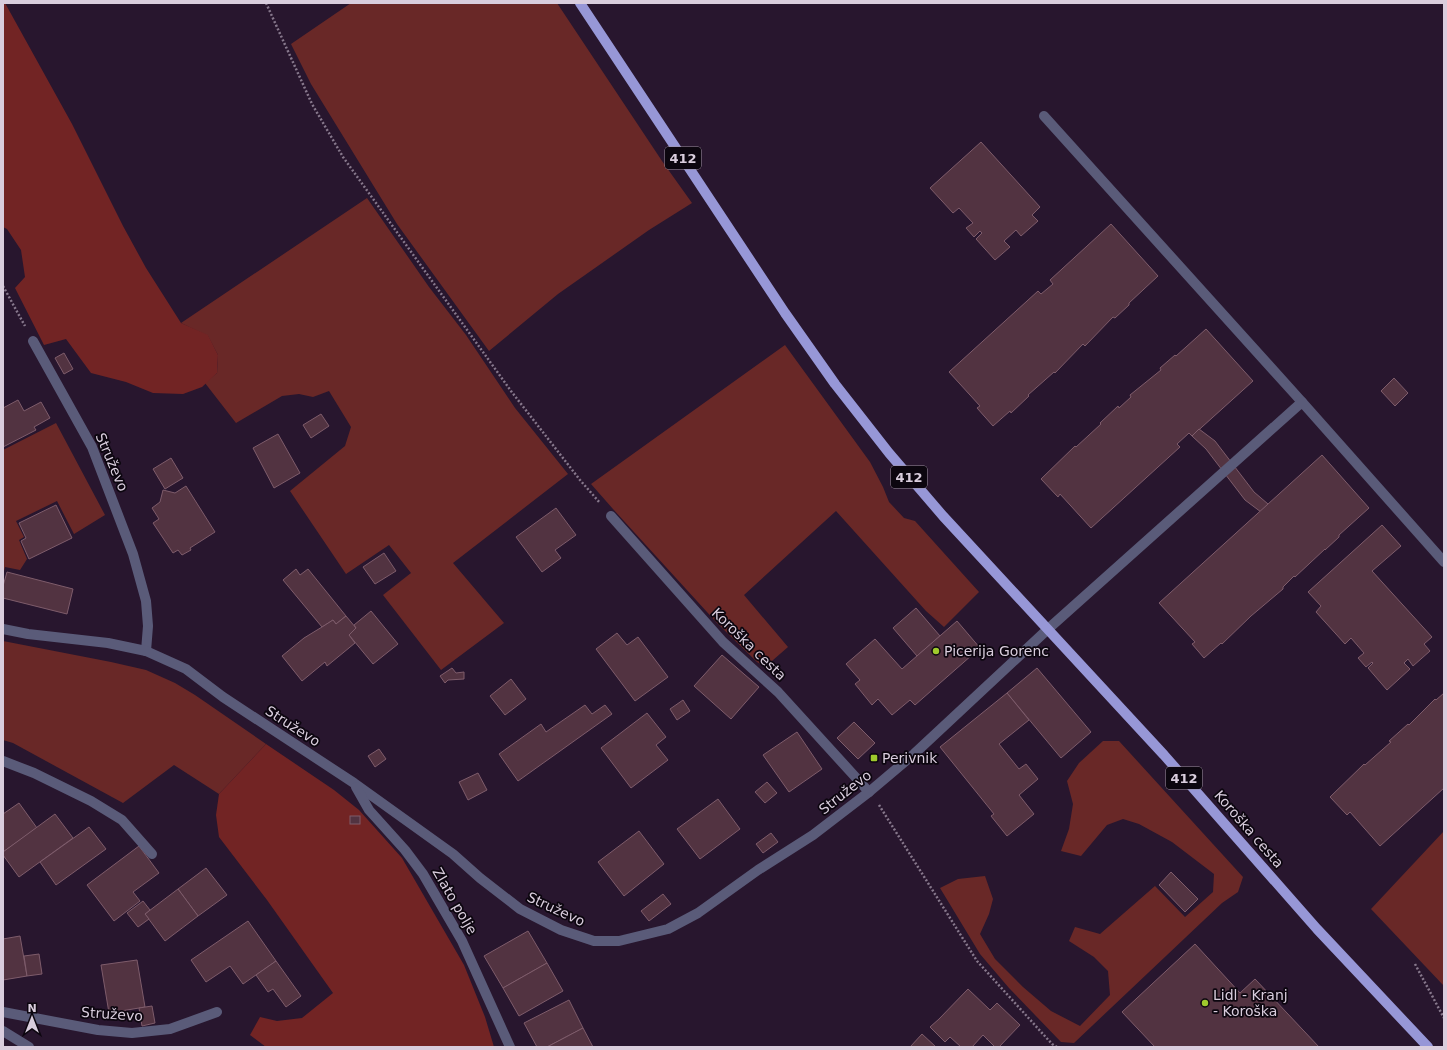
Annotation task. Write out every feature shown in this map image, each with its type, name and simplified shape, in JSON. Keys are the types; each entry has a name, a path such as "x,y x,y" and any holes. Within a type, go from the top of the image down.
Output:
{"main road":[{"name":"412","path":"580,3 781,306 835,384 889,454 943,516 1048,630"},
{"name":"Koroška cesta","path":"1048,630 1164,755 1318,929 1428,1047"}],"street":[{"path":"1044,116 1444,562"},
{"name":"Struževo","path":"33,341 92,447 133,554 146,601 148,626 146,651"},
{"name":"Struževo","path":"3,628 28,634 108,643 146,651 186,669 223,697 354,783 453,854 480,878 520,908 562,930 594,941 619,941 668,929 698,913 758,870 813,835 869,792 914,754 1048,630 1302,402"},
{"name":"Koroška cesta","path":"611,516 723,642 778,692 869,792"},
{"path":"3,761 34,773 91,801 122,820 152,854"},
{"name":"Zlato polje","path":"354,783 369,810 405,850 423,874 462,941 510,1047"},
{"name":"Struževo","path":"3,1012 98,1030 132,1033 170,1029 217,1012"},
{"path":"3,1031 30,1047"}],"path":[{"path":"266,3 312,104 343,157 511,391 580,480 611,516"},
{"path":"3,286 33,341"},
{"path":"869,792 882,810 977,961 1052,1044 1057,1047"},
{"path":"1415,964 1444,1018"}],"shaded area":[{"path":"3,3 5,3 72,124 123,226 146,268 181,323 208,335 218,355 217,373 202,387 183,394 153,393 126,382 91,373 66,339 44,345 15,288 25,277 21,250 7,229 3,227"},
{"path":"351,3 557,3 662,161 692,203 649,230 558,294 489,351 397,224 311,84 291,44"},
{"path":"367,198 429,287 466,335 515,408 568,474 453,563 504,623 441,670 383,595 411,573 389,545 346,574 290,491 345,446 351,427 329,391 313,397 299,394 282,396 236,423 205,383 217,373 218,355 208,336 181,323"},
{"path":"785,345 870,462 889,502 904,518 915,521 979,592 944,627 926,611 836,511 744,595 788,647 765,667 757,662 717,623 591,484"},
{"path":"56,423 105,515 74,534 57,501 16,521 24,537 19,540 27,559 20,570 5,567 3,575 3,450"},
{"path":"3,641 146,670 175,683 195,695 266,744 219,794 174,765 123,803 13,743 3,740"},
{"path":"1103,741 1119,741 1243,877 1238,892 1222,903 1074,1043 1061,1042 1009,988 980,954 940,888 958,879 985,876 993,899 989,914 980,934 995,959 1023,987 1051,1011 1080,1026 1110,995 1108,971 1094,957 1069,941 1075,927 1100,934 1155,886 1185,917 1213,892 1214,874 1172,842 1139,824 1123,819 1107,825 1081,856 1061,851 1069,829 1073,804 1067,781 1079,763"},
{"path":"266,744 334,790 359,810 402,858 464,965 485,1017 494,1047 266,1047 250,1035 260,1017 277,1021 302,1018 333,993 267,900 219,837 216,815 219,794"},
{"path":"1444,831 1444,986 1371,909"}],"building":[{"path":"981,142 1040,207 1032,215 1038,221 1021,236 1016,230 1004,241 1010,247 995,260 976,239 982,233 980,231 974,237 966,228 973,223 959,208 953,213 930,188"},
{"path":"1111,224 1158,276 1115,318 1113,317 1085,346 1083,344 1055,373 1054,372 1028,395 1029,396 1011,413 1010,411 993,426 977,408 980,406 949,372 1038,291 1041,294 1053,284 1050,280"},
{"path":"1206,329 1253,381 1192,436 1189,433 1177,444 1180,447 1091,528 1060,494 1058,497 1041,479 1075,446 1076,447 1101,424 1100,423 1118,406 1119,408 1131,397 1130,395 1161,370 1160,368"},
{"path":"64,353 73,369 64,374 55,358"},
{"path":"1394,378 1408,393 1395,406 1381,391"},
{"path":"18,400 24,411 41,402 50,418 34,427 36,430 3,447 3,408"},
{"path":"321,414 329,426 311,438 303,425"},
{"path":"1199,429 1215,441 1254,492 1268,504 1261,512 1245,500 1206,449 1192,436"},
{"path":"278,434 300,473 274,488 253,448"},
{"path":"1322,455 1369,508 1325,550 1295,577 1294,576 1283,587 1283,589 1251,616 1222,644 1221,643 1204,658 1192,644 1195,642 1159,603"},
{"path":"171,458 183,478 165,489 153,469"},
{"path":"186,486 215,532 182,555 178,550 173,553 153,523 159,519 152,508 160,502 163,490 175,493"},
{"path":"56,505 72,538 29,559 21,541 26,538 19,523"},
{"path":"556,508 576,535 555,550 561,558 542,572 516,537"},
{"path":"1382,525 1401,546 1372,571 1432,637 1424,644 1430,651 1413,666 1408,659 1404,663 1410,669 1387,690 1368,668 1373,663 1372,662 1366,667 1358,658 1364,653 1351,638 1345,644 1316,612 1321,606 1308,592"},
{"path":"384,553 396,571 375,584 363,567"},
{"path":"296,569 300,575 308,569 346,616 336,624 333,620 322,627 283,580"},
{"path":"7,572 73,589 67,614 3,598 3,586"},
{"path":"916,608 940,636 917,656 893,628"},
{"path":"371,611 398,644 373,664 349,635 356,628 354,625"},
{"path":"346,616 356,628 349,635 355,643 327,666 325,662 302,681 282,656 304,638 333,620 336,624"},
{"path":"957,621 980,648 915,705 910,700 892,715 878,699 872,705 855,684 860,680 846,664 875,639 902,669"},
{"path":"617,633 627,645 638,637 668,677 635,701 596,649"},
{"path":"722,655 759,687 731,719 694,686"},
{"path":"452,668 456,673 464,672 464,679 448,680 445,683 440,676"},
{"path":"1037,668 1091,732 1061,758 1007,693"},
{"path":"511,679 526,699 505,715 490,696"},
{"path":"1007,693 1029,720 999,744 1019,769 1026,764 1038,779 1019,795 1034,814 1007,836 991,816 994,814 940,747"},
{"path":"1444,693 1444,788 1380,846 1350,812 1347,815 1330,797 1364,764 1365,765 1391,742 1389,741 1408,724 1409,725 1435,699 1436,700"},
{"path":"683,700 690,711 677,720 670,709"},
{"path":"585,705 592,714 605,705 612,714 518,781 499,754 541,724 546,732"},
{"path":"647,713 666,737 656,745 668,760 631,788 601,748"},
{"path":"854,722 875,743 858,759 837,738"},
{"path":"797,732 822,769 789,792 763,755"},
{"path":"379,749 386,759 375,767 368,756"},
{"path":"478,773 487,790 468,800 459,782"},
{"path":"767,782 777,793 765,803 755,792"},
{"path":"718,799 740,829 700,859 677,829"},
{"path":"19,803 37,828 3,852 3,814"},
{"path":"55,814 73,838 19,877 3,855 3,852"},
{"path":"350,816 360,816 360,824 350,824"},
{"path":"89,827 106,849 56,885 40,862"},
{"path":"639,831 664,864 624,896 598,862"},
{"path":"771,833 778,842 763,853 756,844"},
{"path":"139,846 159,873 133,892 140,901 114,921 87,885"},
{"path":"206,868 227,895 198,916 178,889"},
{"path":"1171,872 1198,899 1185,912 1159,885"},
{"path":"178,889 198,916 165,941 145,914"},
{"path":"663,894 671,904 649,921 641,911"},
{"path":"143,901 150,910 145,914 149,919 138,927 127,913"},
{"path":"248,921 276,961 243,984 230,966 206,982 191,960"},
{"path":"528,931 547,963 503,988 484,956"},
{"path":"20,936 27,976 3,980 3,939"},
{"name":"Lidl - Kranj - Koroška","path":"1195,944 1240,993 1255,979 1319,1047 1155,1047 1122,1012"},
{"path":"39,954 42,974 27,976 24,956"},
{"path":"137,960 145,1007 109,1013 101,965"},
{"path":"276,961 301,996 286,1007 273,989 268,992 256,975"},
{"path":"547,963 563,991 519,1016 503,988"},
{"path":"968,989 990,1010 997,1003 1020,1025 999,1047 995,1047 983,1035 972,1047 961,1047 950,1037 945,1042 930,1027"},
{"path":"569,1000 583,1028 547,1047 537,1047 524,1023"},
{"path":"152,1006 155,1023 142,1026 139,1008"},
{"path":"583,1028 593,1047 547,1047"},
{"path":"922,1034 936,1047 910,1047"}],"place":[{"name":"Picerija Gorenc","path":"936,651"},
{"name":"Perivnik","path":"874,758"},
{"name":"Lidl - Kranj - Koroška","path":"1205,1003"}]}
